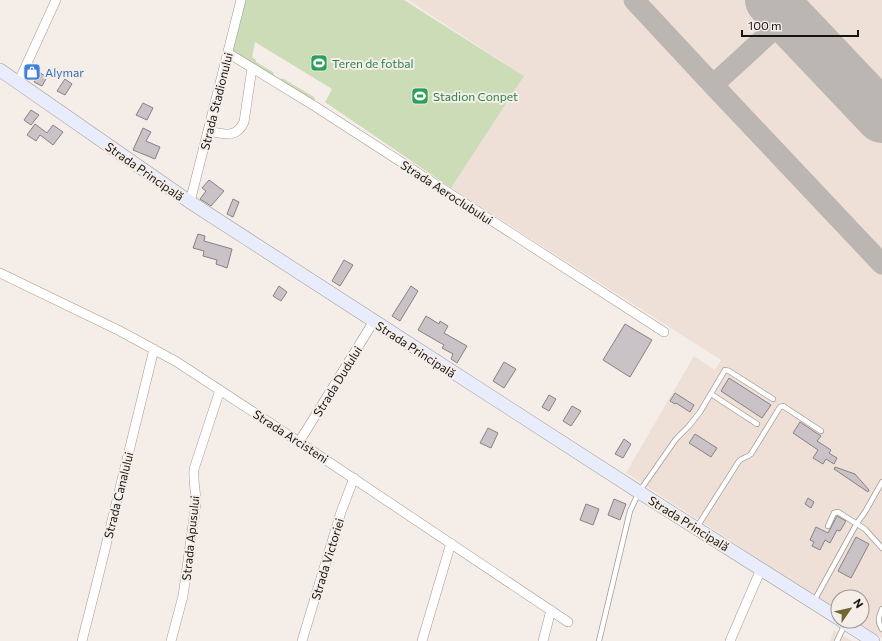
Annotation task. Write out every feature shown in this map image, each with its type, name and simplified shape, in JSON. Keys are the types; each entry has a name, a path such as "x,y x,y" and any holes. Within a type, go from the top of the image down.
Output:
{"main road":[{"name":"Strada Principală","path":"0,70 190,202 639,492 830,613"},
{"name":"Strada Principală","path":"854,629 873,641"}],"street":[{"path":"18,83 56,0"},
{"name":"Strada Stadionului","path":"190,202 241,0"},
{"name":"Strada Aeroclubului","path":"228,53 664,332"},
{"path":"208,131 231,134 237,132 241,128 244,122 252,68"},
{"name":"Strada Arcisteni","path":"0,273 89,315 177,362 300,442 568,622"},
{"name":"Strada Dudului","path":"300,442 374,321"},
{"name":"Strada Canalului","path":"82,641 154,349"},
{"name":"Strada Apusului","path":"171,641 183,596 196,503 193,475 220,390"},
{"name":"Strada Victoriei","path":"302,641 341,512 354,478"},
{"path":"422,641 451,543"},
{"path":"730,641 761,569"},
{"path":"543,641 551,610"}],"lane":[{"path":"598,641 630,511 639,492 676,439 697,417 722,375 726,370 773,399"},
{"path":"711,394 757,424"},
{"path":"696,528 739,461 749,456 780,406 783,406 821,431"},
{"path":"813,602 857,523 882,482"},
{"path":"828,526 833,514 838,512 865,529 882,548"},
{"path":"882,609 879,620 882,629"},
{"path":"837,641 840,629"}],"shaded area":[{"path":"408,0 882,0 882,638 868,629 870,629 870,589 830,589 830,605 626,473 694,356 715,370 721,360 451,188 524,76"},
{"path":"834,630 852,641 830,641"}],"green space":[{"name":"Stadion Conpet","path":"243,0 404,0 524,76 451,188 325,102 332,89 255,42 252,57 256,60 256,62 273,72 274,75 272,78 238,60 231,48"},
{"path":"282,78 314,97 315,100 313,102 280,81"}],"building":[{"path":"40,73 47,77 42,86 34,82"},
{"path":"65,79 72,84 65,95 57,91"},
{"path":"143,103 153,108 147,120 136,115"},
{"path":"31,110 39,115 31,125 24,120"},
{"path":"35,124 47,133 53,125 63,132 53,145 40,135 36,141 27,135"},
{"path":"143,128 151,132 146,141 160,147 155,159 133,150"},
{"path":"209,180 224,191 211,206 200,199 206,191 202,188"},
{"path":"233,199 239,202 233,217 227,214"},
{"path":"198,234 205,236 204,241 232,249 227,268 216,264 217,260 203,256 204,251 193,248"},
{"path":"344,260 353,265 340,286 332,281"},
{"path":"279,286 287,292 281,301 273,296"},
{"path":"411,286 418,291 400,321 392,316"},
{"path":"426,316 439,324 440,321 448,326 444,333 467,346 457,363 451,359 453,354 442,348 444,345 418,330"},
{"path":"625,324 652,340 630,377 603,360"},
{"path":"504,362 516,369 504,388 493,381"},
{"path":"729,378 771,405 762,418 721,391"},
{"path":"675,393 694,405 690,412 670,401"},
{"path":"549,395 556,399 549,411 542,407"},
{"path":"572,406 581,411 571,426 563,421"},
{"path":"800,422 821,436 817,441 831,450 829,453 837,458 834,464 826,459 823,464 813,458 818,450 793,433"},
{"path":"488,428 498,433 491,448 480,443"},
{"path":"695,434 717,448 711,457 689,443"},
{"path":"624,439 631,444 623,458 615,454"},
{"path":"835,467 855,474 869,490 868,492 834,469"},
{"path":"808,498 814,502 811,508 805,504"},
{"path":"614,499 626,504 620,520 608,515"},
{"path":"586,504 599,509 593,525 580,520"},
{"path":"837,516 846,521 840,531 837,530 830,543 825,540 820,550 812,546 814,542 810,540 816,527 828,533"},
{"path":"856,537 869,544 851,578 838,571"}],"taxiway":[{"path":"634,0 882,264"},
{"path":"713,85 787,17"}],"runway":[{"path":"771,0 882,117"}],"place":[{"name":"Teren de fotbal","path":"319,63"},
{"name":"Alymar","path":"32,72"},
{"name":"Stadion Conpet","path":"420,96"}]}
